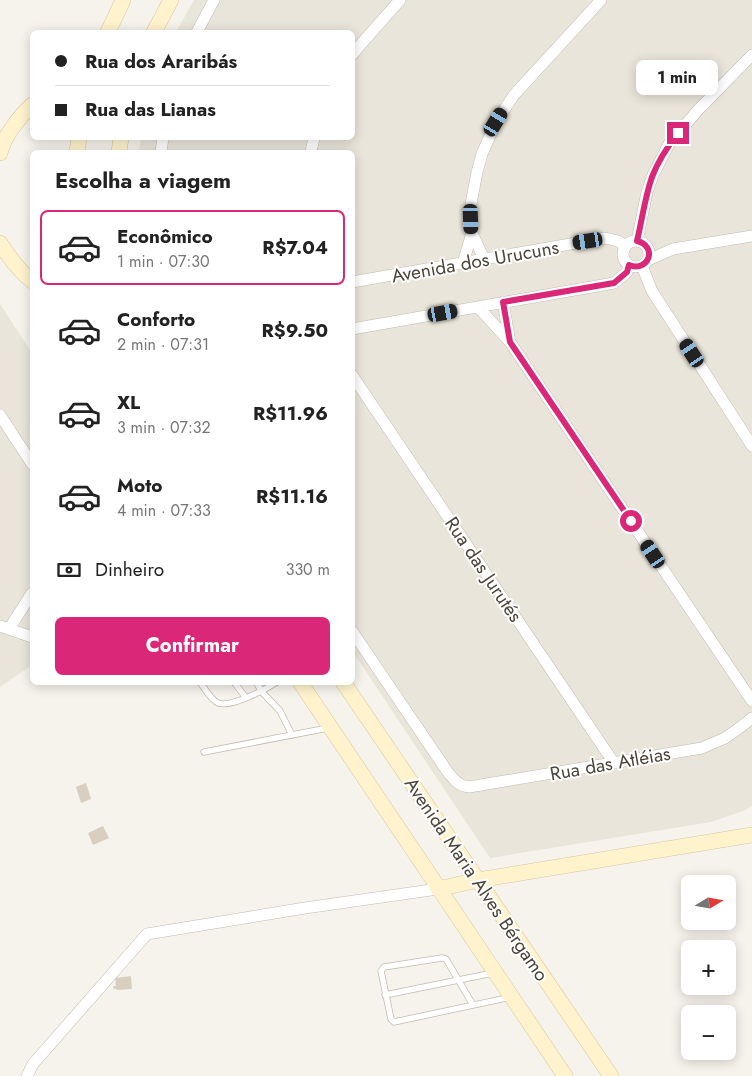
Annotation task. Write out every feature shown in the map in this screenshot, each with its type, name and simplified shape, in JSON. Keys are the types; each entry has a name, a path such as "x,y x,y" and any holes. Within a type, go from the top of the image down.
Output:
{"street":[{"path":"109,30 123,0"},
{"path":"155,30 171,0"},
{"path":"198,30 214,0"},
{"path":"355,51 400,0"},
{"path":"463,263 472,233 471,204 477,172 482,154 496,122 514,95 601,0"},
{"path":"641,243 648,192 653,175 669,144 698,110 752,55"},
{"path":"0,150 14,125 30,107"},
{"path":"472,233 484,259"},
{"path":"673,249 633,241 626,246 623,254 626,262 633,267 673,249 752,236"},
{"name":"Avenida dos Urucuns","path":"355,281 605,238 618,241 626,246"},
{"path":"0,242 24,275 30,280"},
{"path":"641,243 649,251 645,263 652,291 752,446"},
{"path":"355,328 614,283 627,272 629,265"},
{"path":"503,302 510,342"},
{"path":"478,307 510,342 752,701"},
{"name":"Rua das Jurutés","path":"355,380 614,763"},
{"path":"0,415 30,461"},
{"path":"30,596 5,628 30,636"},
{"name":"Rua das Atléias","path":"355,635 447,772 461,785 469,787 702,748 730,734 752,718"},
{"name":"Avenida Maria Alves Bérgamo","path":"302,685 565,1076"},
{"name":"Avenida Maria Alves Bérgamo","path":"345,685 611,1076"},
{"path":"27,1076 33,1064 147,934 305,908 438,889 478,880 752,835"}],"lane":[{"path":"202,685 216,702 222,704 262,692 272,685"},
{"path":"236,685 246,698"},
{"path":"258,685 280,711 292,736"},
{"path":"204,752 330,727"},
{"path":"473,1005 446,959 442,958 384,967 381,971 390,1019 394,1022 473,1005 511,996"},
{"path":"386,995 495,973"}],"shaded area":[{"path":"194,0 752,0 752,806 711,822 490,858 355,655 355,150 139,150 141,140 355,140 355,30 177,30"},
{"path":"0,304 30,350 30,666 0,687"}],"building":[{"path":"86,783 91,799 81,803 76,787"},
{"path":"103,826 109,838 93,845 88,833"},
{"path":"131,976 132,989 114,989 113,986 116,986 115,978"}],"route":[{"path":"631,521 510,342 503,302 614,283 627,272 629,265 633,267 642,266 648,260 649,251 645,244 637,241 648,192 661,158 678,133"}]}
